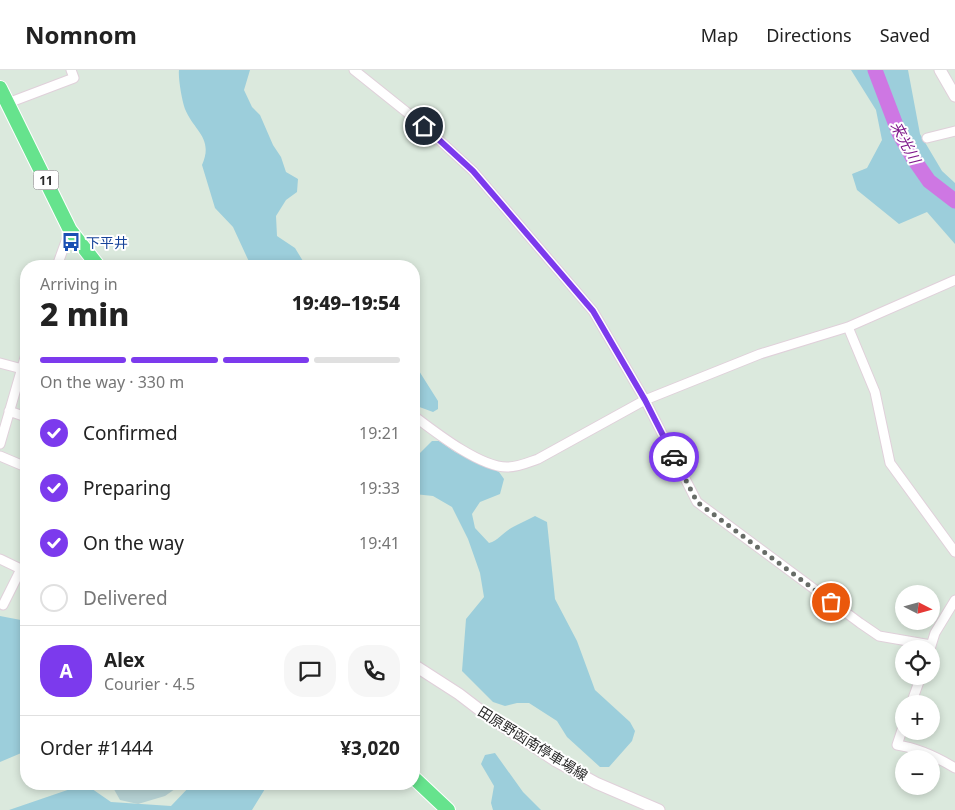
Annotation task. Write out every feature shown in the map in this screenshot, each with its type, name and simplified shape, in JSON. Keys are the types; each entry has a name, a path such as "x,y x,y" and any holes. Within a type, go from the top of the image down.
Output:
{"main road":[{"path":"940,70 955,96"},
{"name":"11","path":"0,88 70,230 93,260"},
{"name":"田原野函南停車場線","path":"420,669 459,694 489,717 556,760 596,783 659,810"},
{"path":"420,784 448,810"}],"street":[{"path":"8,103 74,78 72,70"},
{"path":"354,70 424,126 473,171 593,311 645,400 697,502 860,624 879,636 898,640"},
{"path":"927,138 955,131"},
{"path":"58,260 70,230"},
{"path":"420,420 473,456 492,465 509,468 538,459 645,400 760,354 848,327 955,280"},
{"path":"848,327 875,392 890,463 955,552"},
{"path":"0,363 20,369"},
{"path":"1,438 20,381"},
{"path":"9,411 20,415"},
{"path":"0,456 20,464"},
{"path":"0,559 20,568"},
{"path":"3,605 20,577"},
{"path":"932,640 955,600"},
{"path":"899,740 897,745 938,758 955,768"}],"shaded area":[{"path":"179,70 250,70 244,90 252,107 260,115 273,145 281,157 286,172 298,179 297,192 286,200 276,216 277,236 295,248 302,260 248,260 233,227 215,208 202,165 206,148 201,135 185,109"},
{"path":"851,70 908,70 920,134 942,171 955,183 955,244 927,212 899,224 857,190 852,174 867,168 882,140 876,110"},
{"path":"420,372 438,401 438,409 433,412 420,407"},
{"path":"432,441 439,441 455,452 499,472 504,479 500,494 480,502 472,514 475,528 489,543 535,516 547,522 555,599 577,641 595,690 630,722 635,731 632,741 609,767 600,767 567,737 557,721 529,703 505,706 493,702 462,671 466,619 484,597 480,573 468,539 452,507 433,496 420,495 420,453"},
{"path":"0,616 20,620 20,754 0,762"},
{"path":"495,753 523,792 541,810 493,810 491,803 494,786 481,764 485,755"},
{"path":"67,790 94,790 111,802 171,806 186,790 264,790 252,810 9,810"},
{"path":"114,790 174,790 165,796 138,804 120,800"}],"waterway":[{"name":"来光川","path":"875,70 899,133 913,158 929,181 955,201"}],"way so far":[{"path":"674,457 697,502 831,602"}],"place":[{"name":"下平井","path":"71,242"}],"route":[{"path":"424,126 473,171 593,311 645,400 674,457"}]}
